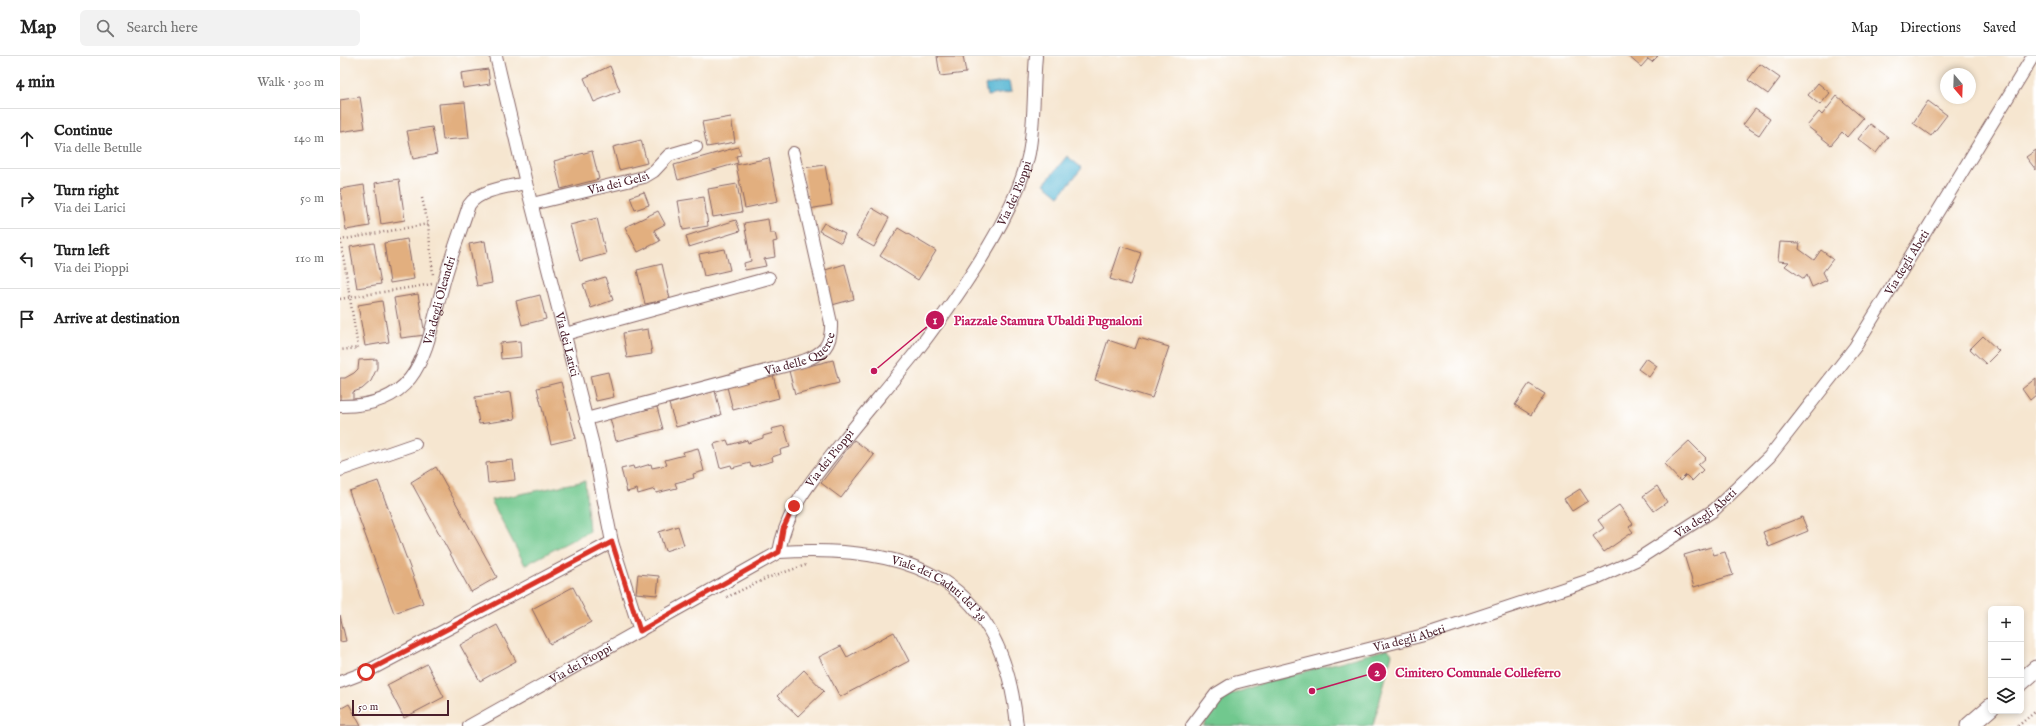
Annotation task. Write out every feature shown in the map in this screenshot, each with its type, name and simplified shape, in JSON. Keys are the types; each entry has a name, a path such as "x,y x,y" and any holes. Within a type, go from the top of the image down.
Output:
{"main road":[{"path":"2024,679 2036,669"},
{"path":"1969,726 1988,710"}],"street":[{"name":"Via dei Larici","path":"496,56 526,183 586,419 612,542 640,631"},
{"name":"Via dei Pioppi","path":"469,726 779,552 786,522 803,492 927,337 967,278 1004,217 1021,179 1028,154 1032,132 1036,56"},
{"name":"Via degli Abeti","path":"1192,726 1216,694 1234,683 1420,636 1596,578 1638,559 1700,520 1721,504 1777,448 1855,347 2033,56"},
{"name":"Via dei Gelsi","path":"532,204 640,178 654,171 669,154 696,147"},
{"name":"Via delle Querce","path":"586,419 803,361 818,355 827,348 831,337 831,323 793,152"},
{"name":"Via degli Oleandri","path":"340,406 364,404 380,400 397,392 409,381 419,366 427,348 442,287 469,205 474,199 483,194 526,183"},
{"path":"565,334 769,278"},
{"path":"340,470 415,444"},
{"path":"340,682 366,672 612,542"},
{"name":"Viale dei Caduti del '38","path":"779,552 839,551 877,555 920,569 949,586 973,605 995,638 1010,679 1018,726"}],"path":[{"path":"340,299 436,284 433,276 428,224 422,198"},
{"path":"340,240 428,224"},
{"path":"340,236 358,348 340,350"},
{"path":"720,600 767,578 811,564"},
{"path":"2018,726 2036,711"}],"green space":[{"path":"585,481 589,531 525,565 491,500"},
{"path":"1388,649 1392,654 1373,726 1203,726 1220,699 1262,683"}],"water":[{"path":"1009,81 1011,92 987,96 985,85"},
{"path":"1067,156 1082,168 1059,196 1044,184"}],"building":[{"path":"937,56 963,56 966,73 940,76"},
{"path":"1628,56 1658,56 1652,62 1648,59 1641,67"},
{"path":"1760,64 1780,78 1768,94 1748,80"},
{"path":"610,66 620,91 594,102 584,78"},
{"path":"488,69 490,84 463,88 461,73"},
{"path":"1818,83 1830,93 1820,105 1808,95"},
{"path":"1837,96 1863,118 1847,137 1842,132 1831,145 1807,126 1819,112 1822,115"},
{"path":"360,97 365,128 340,132 340,100"},
{"path":"1928,101 1947,115 1931,136 1913,123"},
{"path":"465,102 469,138 443,140 439,104"},
{"path":"1755,109 1770,119 1759,135 1743,125"},
{"path":"731,117 735,142 707,147 702,122"},
{"path":"1870,124 1888,137 1876,153 1858,139"},
{"path":"432,127 437,154 413,159 407,131"},
{"path":"641,140 647,163 619,170 613,147"},
{"path":"738,147 741,155 736,156 738,163 678,180 674,165"},
{"path":"2036,150 2036,170 2026,157"},
{"path":"592,151 599,179 561,189 554,161"},
{"path":"769,158 778,201 745,208 736,165"},
{"path":"825,165 832,205 809,209 803,168"},
{"path":"399,179 405,220 381,224 375,183"},
{"path":"737,184 742,212 713,217 708,189"},
{"path":"364,185 370,226 346,230 340,189"},
{"path":"644,192 649,205 635,210 630,197"},
{"path":"704,197 708,226 683,230 678,201"},
{"path":"872,208 889,218 874,247 856,237"},
{"path":"658,211 665,224 654,230 660,241 638,252 625,227"},
{"path":"597,218 606,254 580,261 570,225"},
{"path":"768,219 770,233 775,233 777,241 773,242 775,257 764,259 766,266 745,270 744,263 751,261 744,223"},
{"path":"736,220 740,231 689,247 686,236"},
{"path":"824,223 845,234 841,243 819,231"},
{"path":"898,228 936,251 918,280 880,256"},
{"path":"407,239 414,279 390,283 384,243"},
{"path":"485,241 492,283 477,286 469,244"},
{"path":"1780,242 1800,243 1799,249 1814,260 1821,250 1833,259 1823,272 1827,280 1812,287 1807,275 1804,279 1785,266 1789,262 1778,261"},
{"path":"374,243 381,284 357,288 350,247"},
{"path":"1121,246 1141,253 1130,285 1110,279"},
{"path":"725,249 730,270 704,276 699,254"},
{"path":"662,264 670,299 645,304 637,270"},
{"path":"845,264 854,299 832,305 822,271"},
{"path":"605,277 613,300 591,308 583,284"},
{"path":"418,294 425,335 401,338 394,298"},
{"path":"540,295 546,319 522,325 516,301"},
{"path":"382,301 389,342 365,346 358,305"},
{"path":"648,329 652,354 627,358 623,333"},
{"path":"1983,336 1999,351 1986,364 1970,349"},
{"path":"1139,338 1169,347 1152,398 1095,380 1108,340 1135,349"},
{"path":"520,341 521,357 501,359 500,343"},
{"path":"1646,358 1657,366 1649,377 1638,369"},
{"path":"377,359 377,368 371,381 362,389 353,392 353,400 340,400 340,378 345,378 354,373 358,369 359,360"},
{"path":"833,360 839,383 795,394 789,371"},
{"path":"608,372 614,397 596,401 590,376"},
{"path":"773,375 779,398 733,410 727,387"},
{"path":"2036,378 2036,395 2030,400 2022,389"},
{"path":"561,382 576,438 551,444 537,388"},
{"path":"1529,384 1545,394 1531,415 1515,405"},
{"path":"715,391 721,415 676,427 669,404"},
{"path":"511,392 515,419 479,424 475,397"},
{"path":"657,407 663,429 616,441 610,418"},
{"path":"784,426 790,447 780,450 781,454 772,457 773,461 751,467 750,463 732,468 731,465 720,468 714,444 727,440 729,445 747,440 748,443 773,433 771,429"},
{"path":"854,440 874,455 841,498 821,483"},
{"path":"1689,441 1706,458 1698,465 1703,470 1692,481 1686,475 1680,481 1664,464"},
{"path":"698,448 704,471 693,474 694,478 675,483 677,488 656,493 655,489 638,494 637,489 627,492 621,469 633,466 634,469 651,464 652,468 667,465 665,460 684,455 683,452"},
{"path":"513,460 515,480 488,483 486,463"},
{"path":"436,467 497,577 471,592 411,482"},
{"path":"378,481 423,603 394,613 349,491"},
{"path":"1657,486 1667,502 1654,511 1643,496"},
{"path":"1580,489 1588,501 1572,511 1564,499"},
{"path":"1619,505 1633,524 1629,527 1633,532 1604,552 1593,536 1604,528 1598,520"},
{"path":"1802,517 1808,531 1769,547 1763,532"},
{"path":"678,526 684,545 665,551 659,532"},
{"path":"1711,547 1714,555 1725,552 1733,575 1694,587 1684,555"},
{"path":"638,574 659,576 657,595 636,593"},
{"path":"573,587 591,622 550,644 532,609"},
{"path":"340,615 346,641 340,642"},
{"path":"497,625 516,661 480,681 460,645"},
{"path":"894,632 909,661 840,697 819,657 841,646 847,657"},
{"path":"427,664 444,697 404,718 387,685"},
{"path":"804,670 824,691 798,716 777,696"},
{"path":"349,704 361,726 340,726 340,709"}],"place":[{"name":"Piazzale Stamura Ubaldi Pugnaloni","path":"874,371"},
{"name":"Cimitero Comunale Colleferro","path":"1312,691"}],"route":[{"path":"366,672 612,542 640,631 779,552 783,529 794,506"}]}
